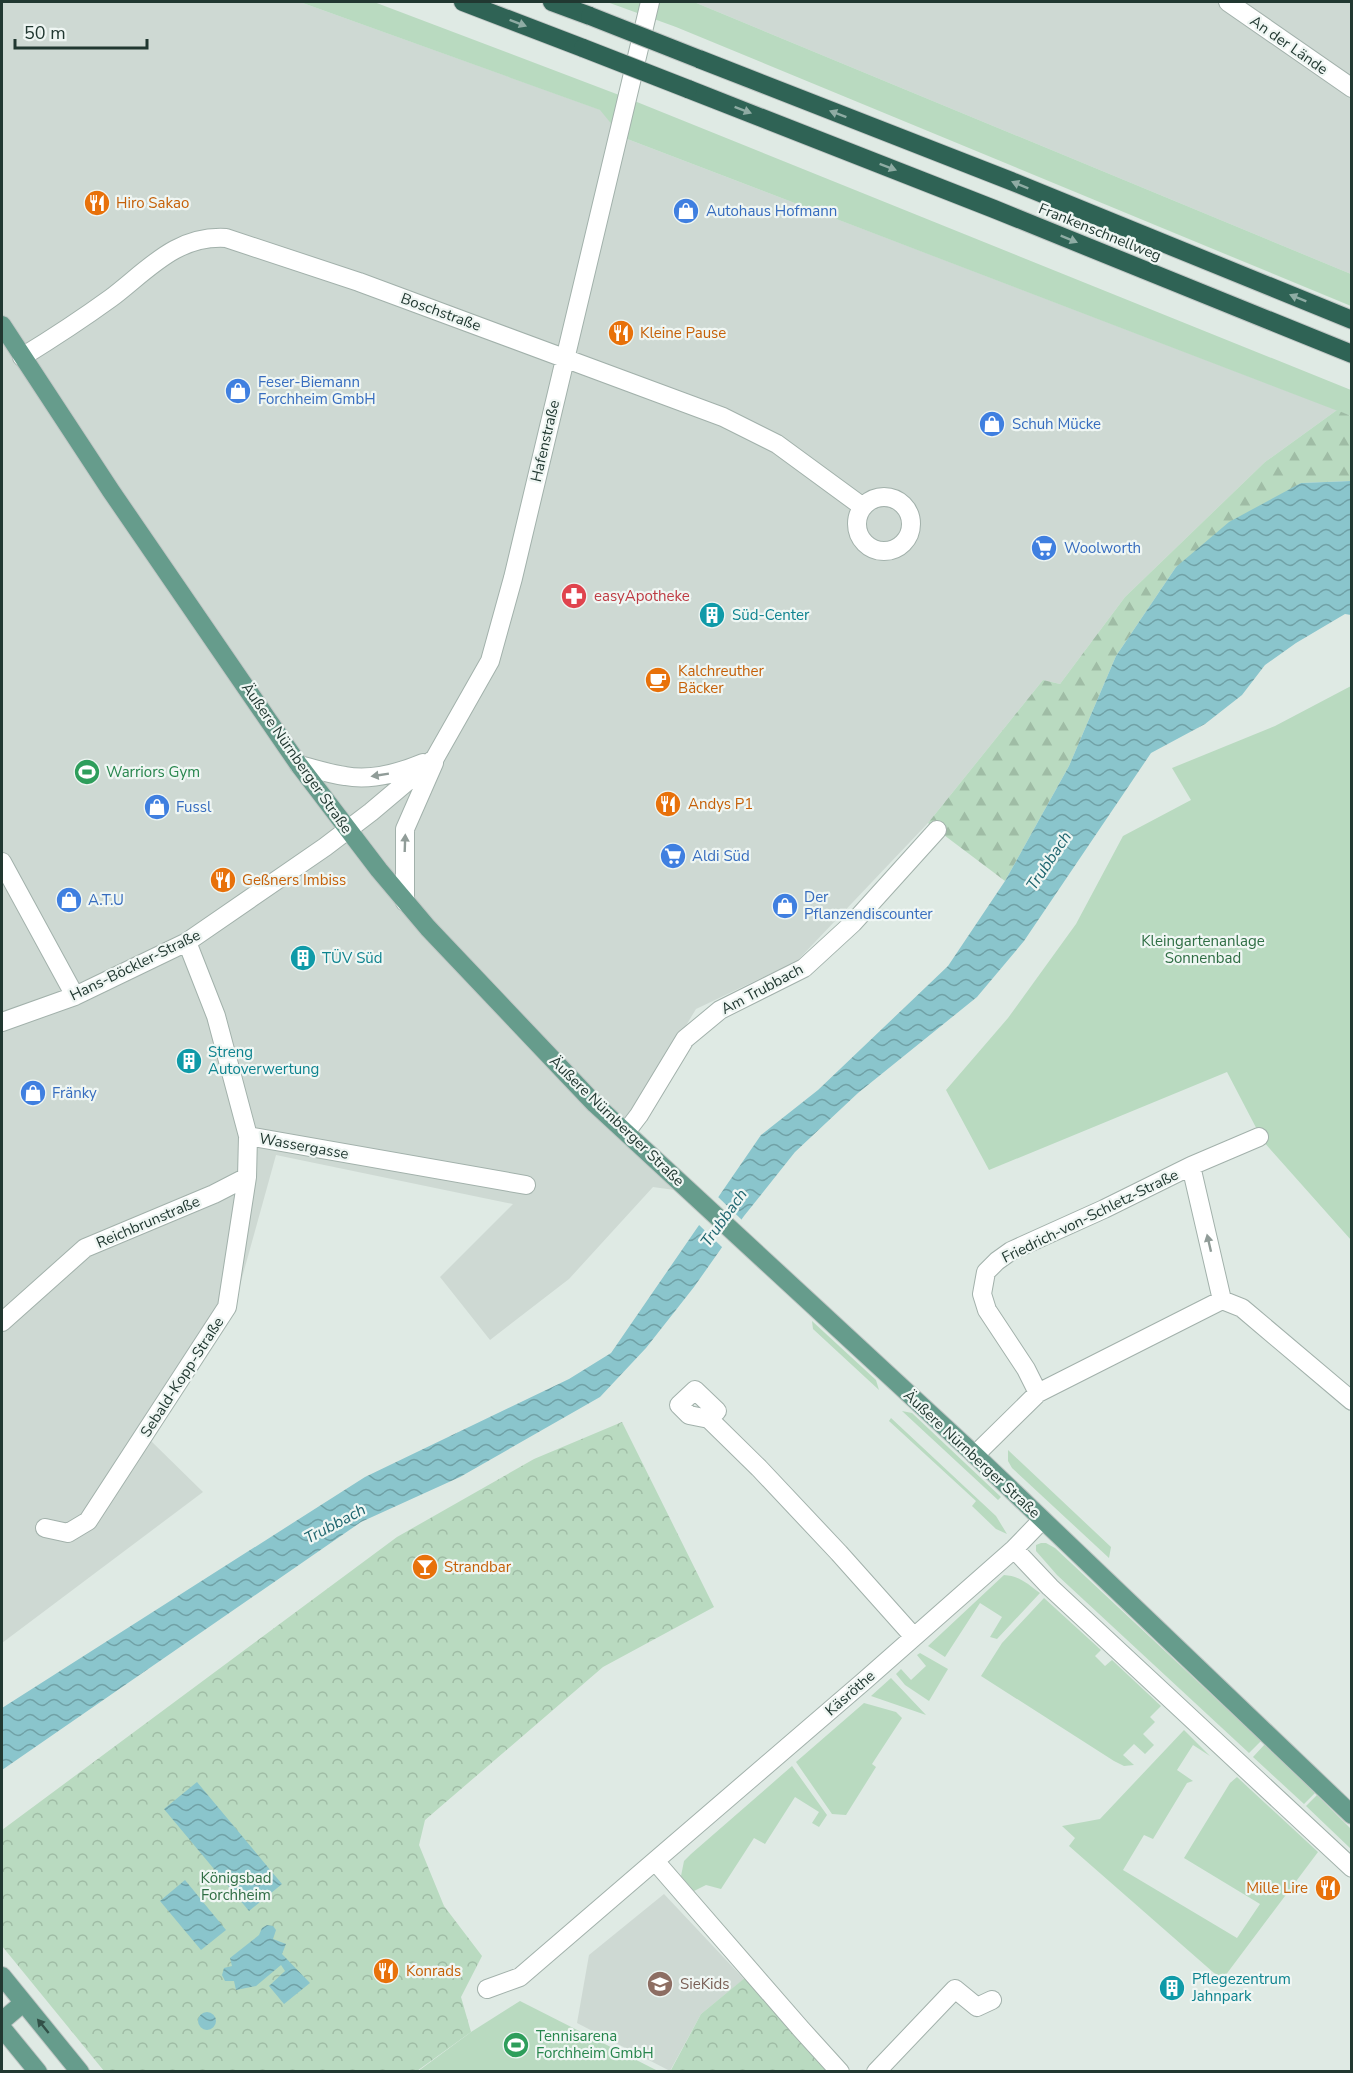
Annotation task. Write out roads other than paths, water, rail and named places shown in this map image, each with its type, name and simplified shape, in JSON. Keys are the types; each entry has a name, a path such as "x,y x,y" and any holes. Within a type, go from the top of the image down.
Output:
{"highway":[{"name":"Frankenschnellweg","path":"463,2 1016,218 1352,354"},
{"path":"552,2 1022,186 1352,320"}],"main road":[{"name":"Äußere Nürnberger Straße","path":"2,325 111,491 299,765 405,902 502,1008 595,1104 975,1455 1352,1815"},
{"path":"2,1976 80,2072"},
{"path":"2,2021 23,2002"},
{"path":"2,2028 38,2072"}],"street":[{"name":"Hafenstraße","path":"347,829 371,812 435,758 490,661 513,578 650,2"},
{"name":"An der Lände","path":"1228,2 1352,88"},
{"name":"Boschstraße","path":"22,357 111,297 166,254 190,242 210,237 226,238 244,242 723,417 777,444 863,507"},
{"path":"299,765 347,777 372,777 405,771 435,758"},
{"path":"405,902 405,830 435,758"},
{"name":"Hans-Böckler-Straße","path":"2,1022 75,996 187,942 240,907 347,829"},
{"name":"Am Trubbach","path":"626,1132 639,1115 685,1039 720,1010 804,968 853,923 937,830"},
{"path":"2,862 75,996"},
{"name":"Wassergasse","path":"187,942 216,1016 248,1136 526,1185"},
{"name":"Sebald-Kopp-Straße","path":"45,1528 68,1533 88,1521 227,1307 247,1177 248,1136"},
{"name":"Friedrich-von-Schletz-Straße","path":"1038,1393 1026,1369 987,1310 982,1294 986,1272 1011,1251 1191,1166 1259,1137"},
{"name":"Friedrich-von-Schletz-Straße","path":"1191,1166 1222,1300"},
{"name":"Reichbrunstraße","path":"2,1322 85,1248 214,1194 247,1177"},
{"path":"975,1455 1038,1393 1222,1300 1242,1308 1352,1401"},
{"path":"709,1419 839,1553 914,1637"},
{"name":"Käsröthe","path":"487,1989 520,1977 914,1637 1014,1549 1042,1520"},
{"path":"1014,1549 1050,1587 1352,1868"},
{"path":"655,1861 840,2072"},
{"path":"876,2072 955,1989 977,2007 992,2000"}],"water":[{"name":"Trubbach","path":"1351,481 1351,615 1345,614 1296,643 1265,665 1242,695 1205,724 1151,753 1024,941 977,997 858,1093 795,1152 744,1216 694,1287 646,1348 600,1397 460,1477 361,1522 2,1770 2,1708 365,1477 569,1379 611,1353 761,1135 818,1090 948,966 1005,881 1069,766 1116,656 1176,567 1229,522 1301,483"},
{"path":"197,1782 282,1884 249,1911 164,1809"},
{"path":"185,1880 226,1930 201,1950 160,1901"},
{"path":"267,1925 273,1926 276,1930 273,1939 286,1944 282,1954 310,1983 284,2004 269,1986 285,1971 281,1965 256,1986 236,1990 234,1981 225,1981 222,1975 224,1968 232,1966 230,1958 259,1935 262,1928"},
{"path":"203,2012 211,2012 216,2017 214,2028 203,2030 198,2025 198,2017"}],"place":[{"name":"Hiro Sakao","path":"97,203"},
{"name":"Autohaus Hofmann","path":"686,211"},
{"name":"Kleine Pause","path":"621,333"},
{"name":"Feser-Biemann Forchheim GmbH","path":"238,391"},
{"name":"Schuh Mücke","path":"992,424"},
{"name":"Woolworth","path":"1044,548"},
{"name":"easyApotheke","path":"574,596"},
{"name":"Süd-Center","path":"712,615"},
{"name":"Kalchreuther Bäcker","path":"658,680"},
{"name":"Warriors Gym","path":"87,772"},
{"name":"Andys P1","path":"668,804"},
{"name":"Fussl","path":"157,807"},
{"name":"Aldi Süd","path":"673,856"},
{"name":"Geßners Imbiss","path":"223,880"},
{"name":"A.T.U","path":"69,900"},
{"name":"Der Pflanzendiscounter","path":"785,906"},
{"name":"TÜV Süd","path":"303,958"},
{"name":"Streng Autoverwertung","path":"189,1061"},
{"name":"Fränky","path":"33,1093"},
{"name":"Strandbar","path":"425,1567"},
{"name":"Mille Lire","path":"1328,1888"},
{"name":"Konrads","path":"386,1971"},
{"name":"SieKids","path":"660,1984"},
{"name":"Pflegezentrum Jahnpark","path":"1172,1988"},
{"name":"Tennisarena Forchheim GmbH","path":"516,2045"}],"park label":[{"name":"Kleingartenanlage Sonnenbad","path":"1203,950"},
{"name":"Königsbad Forchheim","path":"236,1886"}]}
